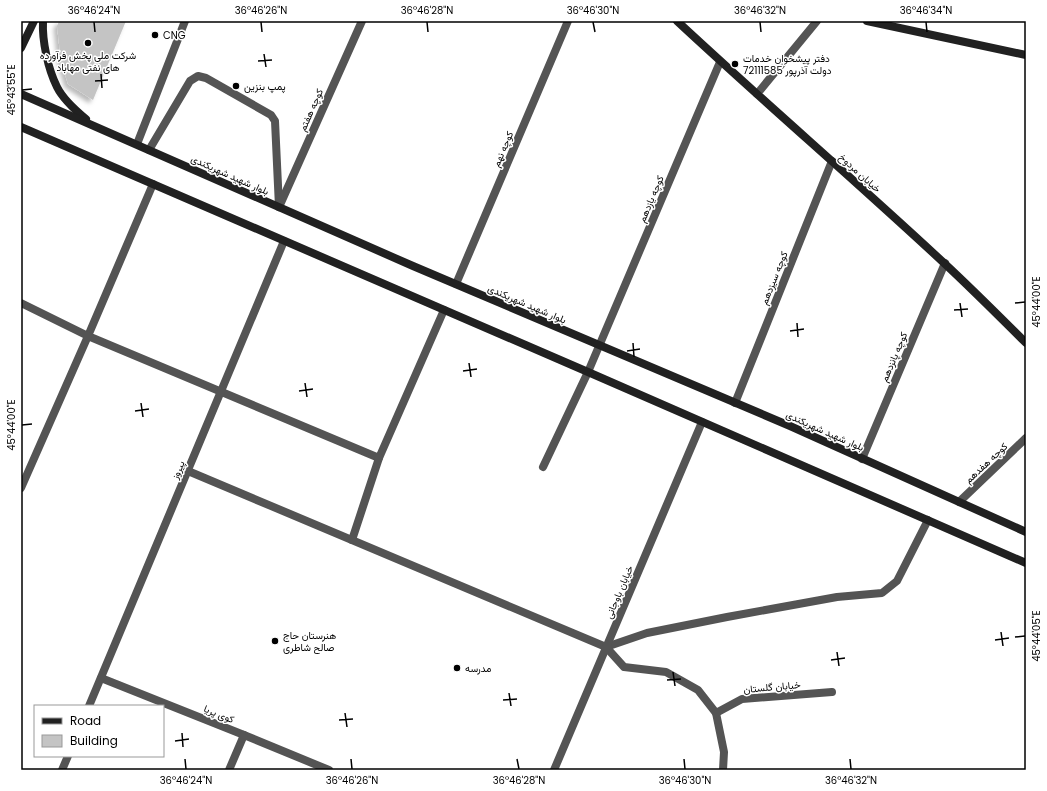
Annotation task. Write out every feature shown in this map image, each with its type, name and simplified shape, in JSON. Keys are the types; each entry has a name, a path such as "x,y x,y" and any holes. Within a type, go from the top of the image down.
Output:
{"main road":[{"path":"21,48 34,21"},
{"path":"43,21 43,31 48,62 57,88 72,107 92,125"},
{"name":"خیابان مردوخ","path":"677,21 720,62 944,263 1026,343"},
{"path":"867,21 1026,55"},
{"name":"بلوار شهید شهریکندی","path":"21,94 456,284 735,403 1026,532"},
{"path":"21,127 1026,563"}],"street":[{"path":"137,144 186,21"},
{"name":"کوچه هفتم","path":"279,207 360,21"},
{"name":"کوچه نهم","path":"456,284 568,21"},
{"path":"757,94 817,21"},
{"name":"کوچه یازدهم","path":"543,467 588,372 720,62"},
{"path":"149,150 190,81 198,76 206,78 271,115 276,121 279,207"},
{"name":"کوچه سیزدهم","path":"735,403 832,161"},
{"path":"21,488 153,184"},
{"name":"پیروز","path":"89,705 284,241"},
{"name":"کوچه پانزدهم","path":"862,459 944,263"},
{"path":"21,303 88,336 379,458"},
{"path":"352,540 379,458 444,310"},
{"name":"خیابان باوجانی","path":"554,770 702,422"},
{"name":"کوچه هفدهم","path":"959,502 1026,438"},
{"path":"188,471 606,647 624,667 666,672 698,690 716,713 724,752 723,770"},
{"path":"606,647 647,634 720,619 837,597 882,593 897,581 928,520"},
{"name":"کوی پریا","path":"101,678 329,770"},
{"name":"خیابان گلستان","path":"716,713 742,699 832,692"},
{"path":"229,770 244,735"},
{"path":"62,770 68,757"}],"building":[{"name":"شرکت ملی پخش فرآورده های نفتی مهاباد","path":"59,21 126,21 93,100 68,84 61,61 57,26"}],"place":[{"name":"CNG","path":"155,35"},
{"name":"شرکت ملی پخش فرآورده های نفتی مهاباد","path":"88,43"},
{"name":"دفتر پیشخوان خدمات دولت آذرپور 72111585","path":"735,64"},
{"name":"پمپ بنزین","path":"236,86"},
{"name":"هنرستان حاج صالح شاطری","path":"275,641"},
{"name":"مدرسه","path":"457,668"}]}
